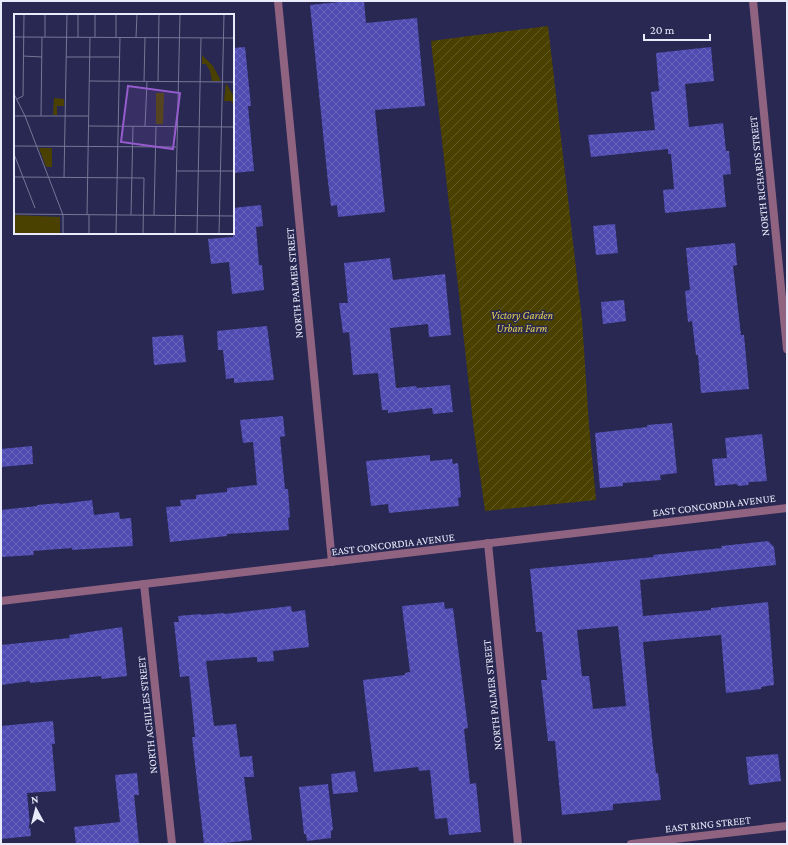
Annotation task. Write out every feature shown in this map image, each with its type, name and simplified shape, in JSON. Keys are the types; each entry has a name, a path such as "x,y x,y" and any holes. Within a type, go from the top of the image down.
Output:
{"street":[{"name":"NORTH PALMER STREET","path":"278,1 332,562"},
{"name":"NORTH RICHARDS STREET","path":"753,1 787,349"},
{"name":"EAST CONCORDIA AVENUE","path":"1,601 787,508"},
{"name":"NORTH PALMER STREET","path":"488,543 518,844"},
{"name":"NORTH ACHILLES STREET","path":"144,584 172,844"},
{"name":"EAST RING STREET","path":"631,844 787,826"}],"green space":[{"name":"Victory Garden Urban Farm","path":"548,26 582,320 596,500 485,511 474,431 431,41"}],"building":[{"path":"364,1 366,23 417,18 425,106 375,110 385,212 338,217 337,205 331,206 310,5"},
{"path":"245,47 251,106 248,106 254,171 234,173 234,48"},
{"path":"711,47 714,81 685,84 689,127 723,123 726,151 729,151 731,174 723,175 726,207 665,213 663,190 674,189 671,154 668,154 668,149 591,157 588,135 655,130 651,92 659,91 656,53"},
{"path":"261,205 263,226 256,227 259,265 262,265 264,290 232,294 229,262 211,264 208,239 233,237 234,208"},
{"path":"615,224 618,253 596,255 593,226"},
{"path":"735,243 737,265 733,266 741,335 744,335 749,389 701,393 698,355 696,355 692,321 688,322 685,291 690,290 686,248"},
{"path":"390,258 393,280 445,274 451,335 429,337 428,324 390,328 396,388 450,385 453,412 433,414 432,408 388,413 388,410 382,410 378,373 353,375 349,332 343,333 339,303 348,303 344,263"},
{"path":"624,300 626,321 603,324 601,302"},
{"path":"267,326 274,380 234,383 234,378 226,379 223,350 218,350 217,331"},
{"path":"183,335 186,362 154,365 152,337"},
{"path":"283,416 285,436 280,437 285,489 288,489 290,517 288,518 289,530 227,534 227,536 170,542 166,507 181,506 180,500 196,499 196,495 227,492 227,488 257,485 253,442 243,443 240,420"},
{"path":"672,423 677,473 660,475 661,480 623,483 623,486 600,488 595,433 647,427 647,425"},
{"path":"762,434 767,481 749,482 748,485 739,486 736,484 715,486 712,459 727,458 725,438"},
{"path":"32,446 33,464 1,467 1,449"},
{"path":"430,455 430,461 452,459 453,464 458,463 461,497 458,498 459,506 389,513 388,504 371,506 366,461"},
{"path":"92,500 94,515 119,512 120,519 131,518 133,546 33,551 34,555 1,557 1,510"},
{"path":"768,541 774,547 776,565 640,580 643,616 711,610 711,608 768,602 774,685 761,687 761,689 726,693 721,635 643,642 652,738 661,800 613,804 613,810 562,815 555,741 548,741 541,680 547,680 542,632 536,632 530,569 654,557 653,555 722,548 721,546","holes":["618,626 626,706 593,709 589,676 582,676 577,630"]},
{"path":"444,602 445,609 453,608 468,728 464,729 470,784 476,783 481,832 449,835 447,818 435,819 430,770 419,771 418,767 374,772 363,680 405,675 405,673 410,672 402,606"},
{"path":"291,606 292,612 305,610 309,647 273,651 274,661 257,662 257,657 206,661 214,726 236,724 240,757 252,756 254,777 244,777 252,840 204,844 192,737 195,737 189,676 180,677 174,622 179,622 178,616 225,614"},
{"path":"122,627 127,676 102,679 101,676 30,683 30,681 1,685 1,645 70,638 69,635"},
{"path":"53,721 55,744 52,744 56,791 27,793 31,836 1,839 1,726"},
{"path":"778,754 781,781 749,785 746,757"},
{"path":"355,771 358,792 333,794 331,774"},
{"path":"137,773 139,795 134,795 139,844 76,844 74,827 120,822 115,775"},
{"path":"328,784 333,830 331,831 331,838 307,841 306,834 304,834 299,787"}]}
